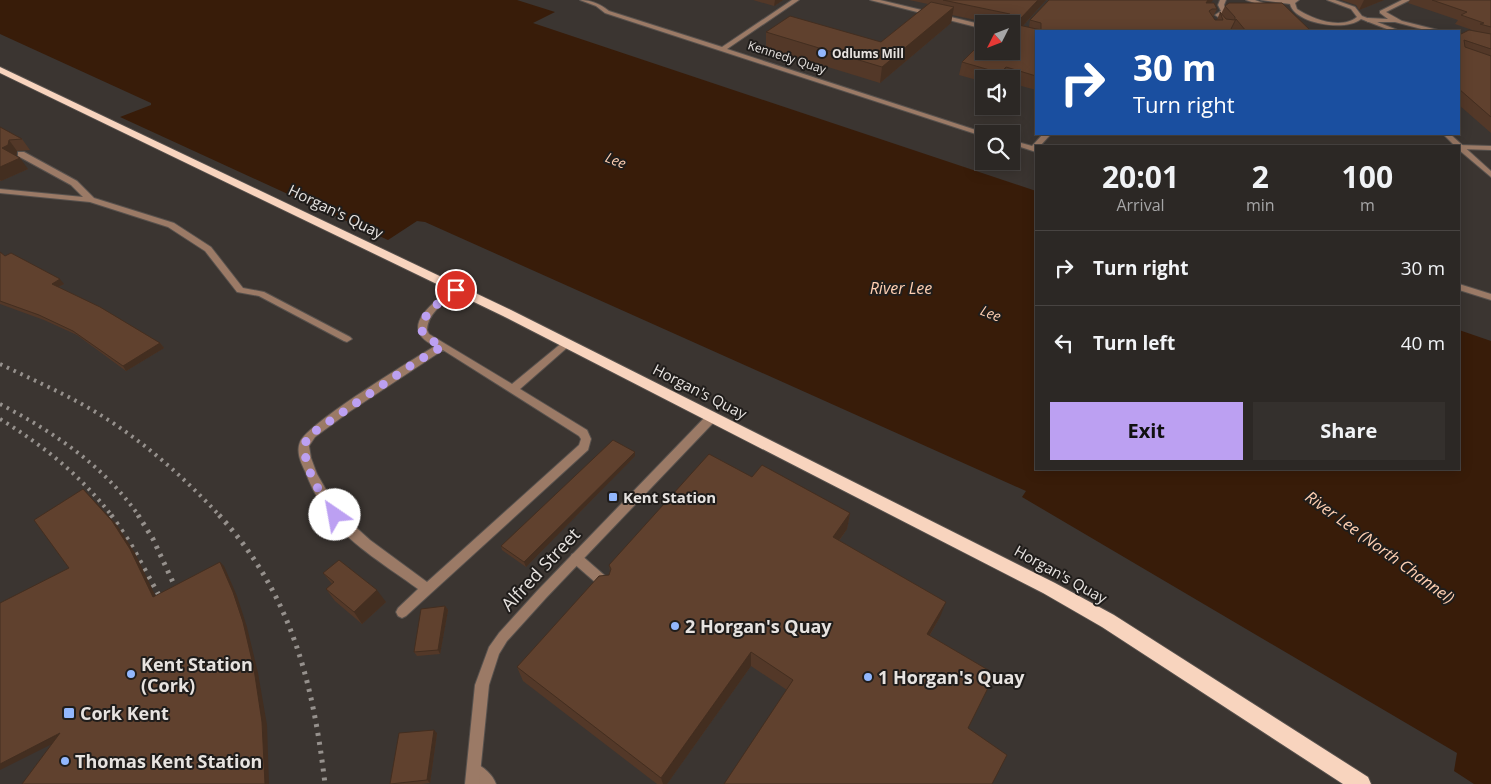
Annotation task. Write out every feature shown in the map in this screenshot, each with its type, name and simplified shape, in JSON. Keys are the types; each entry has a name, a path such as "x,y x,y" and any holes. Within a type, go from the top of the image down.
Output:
{"highway":[{"name":"Horgan's Quay","path":"0,70 507,313 1049,588 1116,627 1361,784"}],"street":[{"name":"Kennedy Quay","path":"583,0 598,5 607,12 975,131"},
{"path":"723,49 796,0"},
{"path":"873,0 975,25"},
{"path":"1216,18 1223,13 1221,5 1223,0"},
{"path":"1249,0 1282,9"},
{"path":"1264,0 1294,2 1292,6 1299,14"},
{"path":"1330,0 1353,8 1360,17 1394,30"},
{"path":"1397,21 1382,12 1407,0"},
{"path":"1290,12 1328,23 1350,24 1359,20 1360,17"},
{"path":"1368,20 1397,21 1432,30"},
{"path":"1328,23 1334,30"},
{"path":"1447,135 1460,145"},
{"path":"1020,145 1035,150"},
{"path":"1462,147 1491,148"},
{"path":"1462,147 1491,175"},
{"path":"21,154 74,184 91,200"},
{"path":"0,191 91,200 171,225 208,249 240,290 261,294 346,339"},
{"path":"1460,287 1491,297"},
{"path":"402,612 584,447 586,439 583,433 426,337 422,330 422,324 427,315 456,290"},
{"path":"513,389 566,344"},
{"path":"427,589 353,533 335,515 322,496 306,462 304,444 308,436 416,362 443,346"},
{"name":"Alfred Street","path":"473,777 482,685 494,651 503,637 711,418"},
{"path":"576,558 608,585"},
{"path":"473,777 489,784"}],"water":[{"name":"River Lee","path":"0,0 517,0 555,12 533,23 1035,191 1035,470 1460,470 1460,330 1491,341 1491,784 1474,784 1454,771 1457,753 1022,497 1026,491 425,222 417,221 388,240 120,117 151,105 151,103 0,34"}],"building":[{"path":"943,0 1038,0 1021,18 1020,15 1009,15"},
{"path":"1049,0 1208,0 1206,3 1214,3 1217,9 1209,11 1215,20 1223,20 1220,12 1226,19 1235,20 1235,17 1225,6 1229,3 1282,3 1310,30 1245,30 1236,19 1230,30 1041,30 1041,23 1030,20"},
{"path":"1432,0 1491,0 1491,27 1461,15 1467,12"},
{"path":"931,2 954,7 882,67 766,32 790,16 881,42"},
{"path":"1020,25 1041,30 1035,30 1035,76 1006,67 1003,70 990,70 962,62 975,49 975,60 1020,60"},
{"path":"1469,30 1491,34 1491,49 1464,40 1465,47 1491,56 1491,117 1460,90 1460,34"},
{"path":"0,127 22,139 9,140 8,145 2,148 20,158 0,167"},
{"path":"0,252 5,256 11,253 60,279 52,284 100,307 160,343 123,366 73,331 39,315 0,301"},
{"path":"613,440 635,452 524,562 501,546"},
{"path":"709,454 752,477 762,465 850,513 833,537 946,602 927,634 995,674 968,728 1007,755 992,784 724,784 793,680 751,652 661,778 517,667 599,576 609,575 611,569 609,565"},
{"name":"Kent Station (Cork)","path":"83,489 112,521 130,549 153,597 220,562 243,622 254,669 262,722 265,784 22,784 60,733 0,764 0,603 69,568 34,520"},
{"path":"339,560 377,590 354,612 326,589 334,582 323,573"},
{"path":"445,606 438,650 414,652 421,609"},
{"path":"434,730 427,780 390,784 399,733"}],"railway":[{"path":"0,364 100,414 137,440 172,469 219,515"},
{"path":"0,404 40,427 77,452 110,481 139,516"},
{"path":"0,419 61,462 87,487 112,516"},
{"path":"111,515 130,543 161,599"},
{"path":"138,515 153,539 177,591"},
{"path":"219,515 244,545 281,607 294,640 314,710 325,784"}],"place":[{"name":"Odlums Mill","path":"822,53"},
{"name":"Kent Station","path":"613,497"},
{"name":"2 Horgan's Quay","path":"675,626"},
{"name":"Kent Station (Cork)","path":"131,674"},
{"name":"1 Horgan's Quay","path":"868,677"},
{"name":"Cork Kent","path":"69,713"},
{"name":"Thomas Kent Station","path":"65,761"}],"route":[{"path":"335,515 322,496 306,462 304,444 308,436 416,362 443,346 426,337 422,330 422,324 427,315 456,290"}],"water label":[{"name":"Lee","path":"616,160"},
{"name":"Lee","path":"991,313"},
{"name":"River Lee (North Channel)","path":"1380,547"}]}
